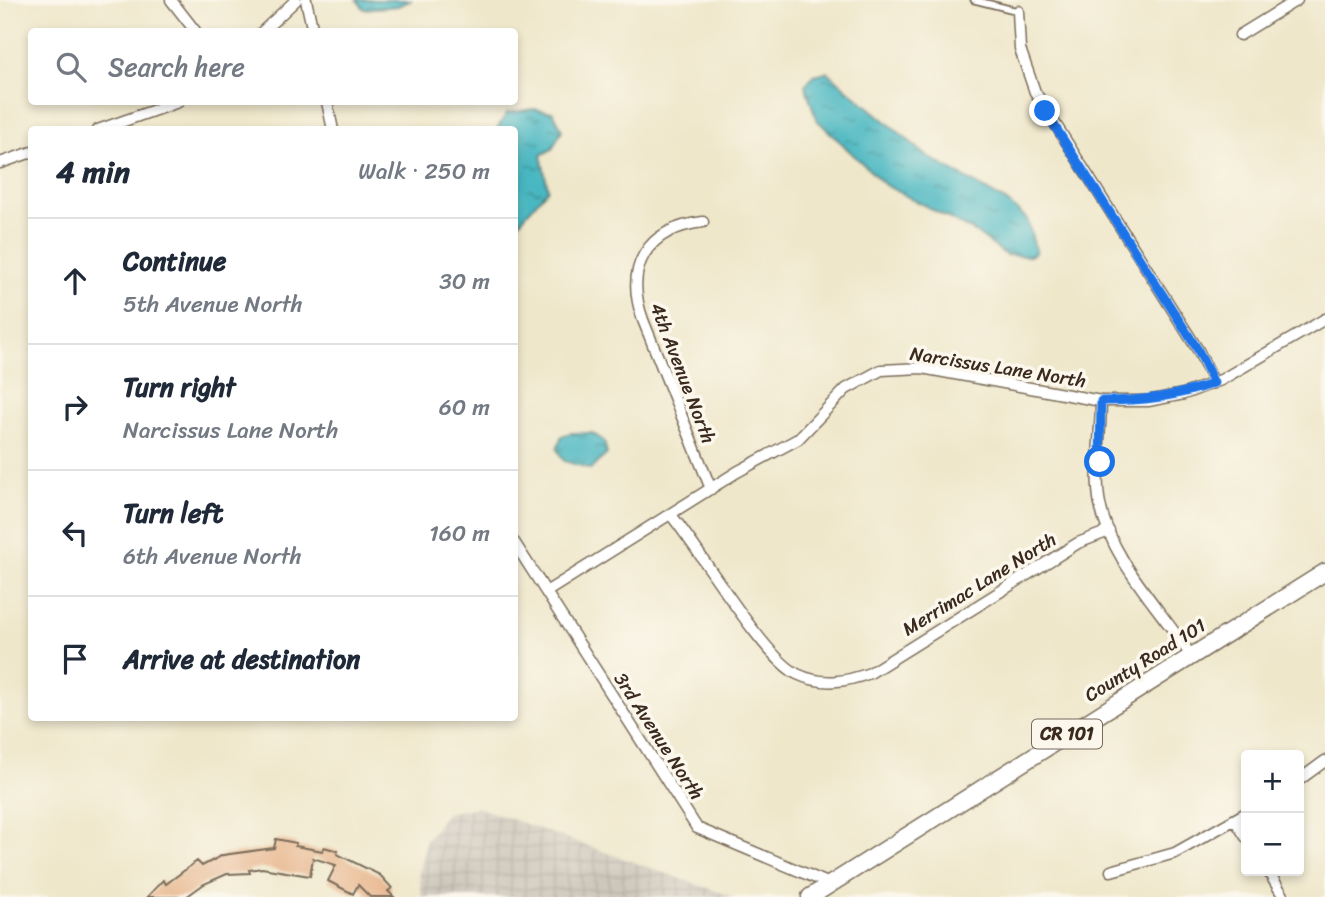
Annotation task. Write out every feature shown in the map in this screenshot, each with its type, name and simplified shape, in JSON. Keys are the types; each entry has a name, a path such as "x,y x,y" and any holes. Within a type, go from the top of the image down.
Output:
{"main road":[{"name":"County Road 101","path":"810,897 1325,572"}],"street":[{"path":"171,0 193,28"},
{"path":"266,28 296,0"},
{"path":"306,0 312,28"},
{"path":"1240,35 1297,0"},
{"path":"1018,11 1020,49 1035,92 1198,350 1214,383"},
{"path":"109,126 169,105"},
{"path":"328,105 331,126"},
{"path":"0,163 28,153"},
{"name":"4th Avenue North","path":"703,222 683,225 665,233 640,262 635,281 636,301 711,489"},
{"name":"Narcissus Lane North","path":"546,592 755,461 798,439 846,389 881,370 922,368 1101,401 1148,401 1184,394 1214,383 1325,319"},
{"path":"1101,401 1100,504 1109,531 1122,556 1191,656"},
{"name":"Merrimac Lane North","path":"671,515 781,663 798,674 834,682 870,673 1078,543 1109,531"},
{"name":"3rd Avenue North","path":"518,548 697,828 830,884"},
{"path":"1304,776 1325,761"},
{"path":"1111,871 1175,853 1241,816"},
{"path":"1235,820 1241,829"},
{"path":"1271,876 1284,897"}],"lane":[{"path":"974,0 1018,11"}],"shaded area":[{"path":"477,807 733,897 422,897 419,872 426,841 446,813"}],"water":[{"path":"357,0 412,0 398,6 364,9"},
{"path":"827,72 927,156 1007,202 1027,219 1036,252 1030,256 1006,255 975,232 885,185 817,120 805,85 814,75"},
{"path":"533,109 553,112 562,130 552,149 541,155 548,189 518,224 518,126 499,126 507,113"},
{"path":"570,433 592,433 604,441 607,454 591,469 564,461 557,449 562,436"}],"building":[{"path":"276,839 296,843 295,846 323,851 324,847 338,851 337,854 380,875 392,888 388,891 394,897 370,897 358,885 353,894 328,881 336,865 313,858 310,876 262,868 249,870 250,873 227,874 204,884 186,897 147,897 163,880 166,884 197,861 202,866 223,855 274,848"}],"route":[{"path":"1045,111 1198,350 1214,383 1184,394 1148,401 1101,401 1100,462"}]}
